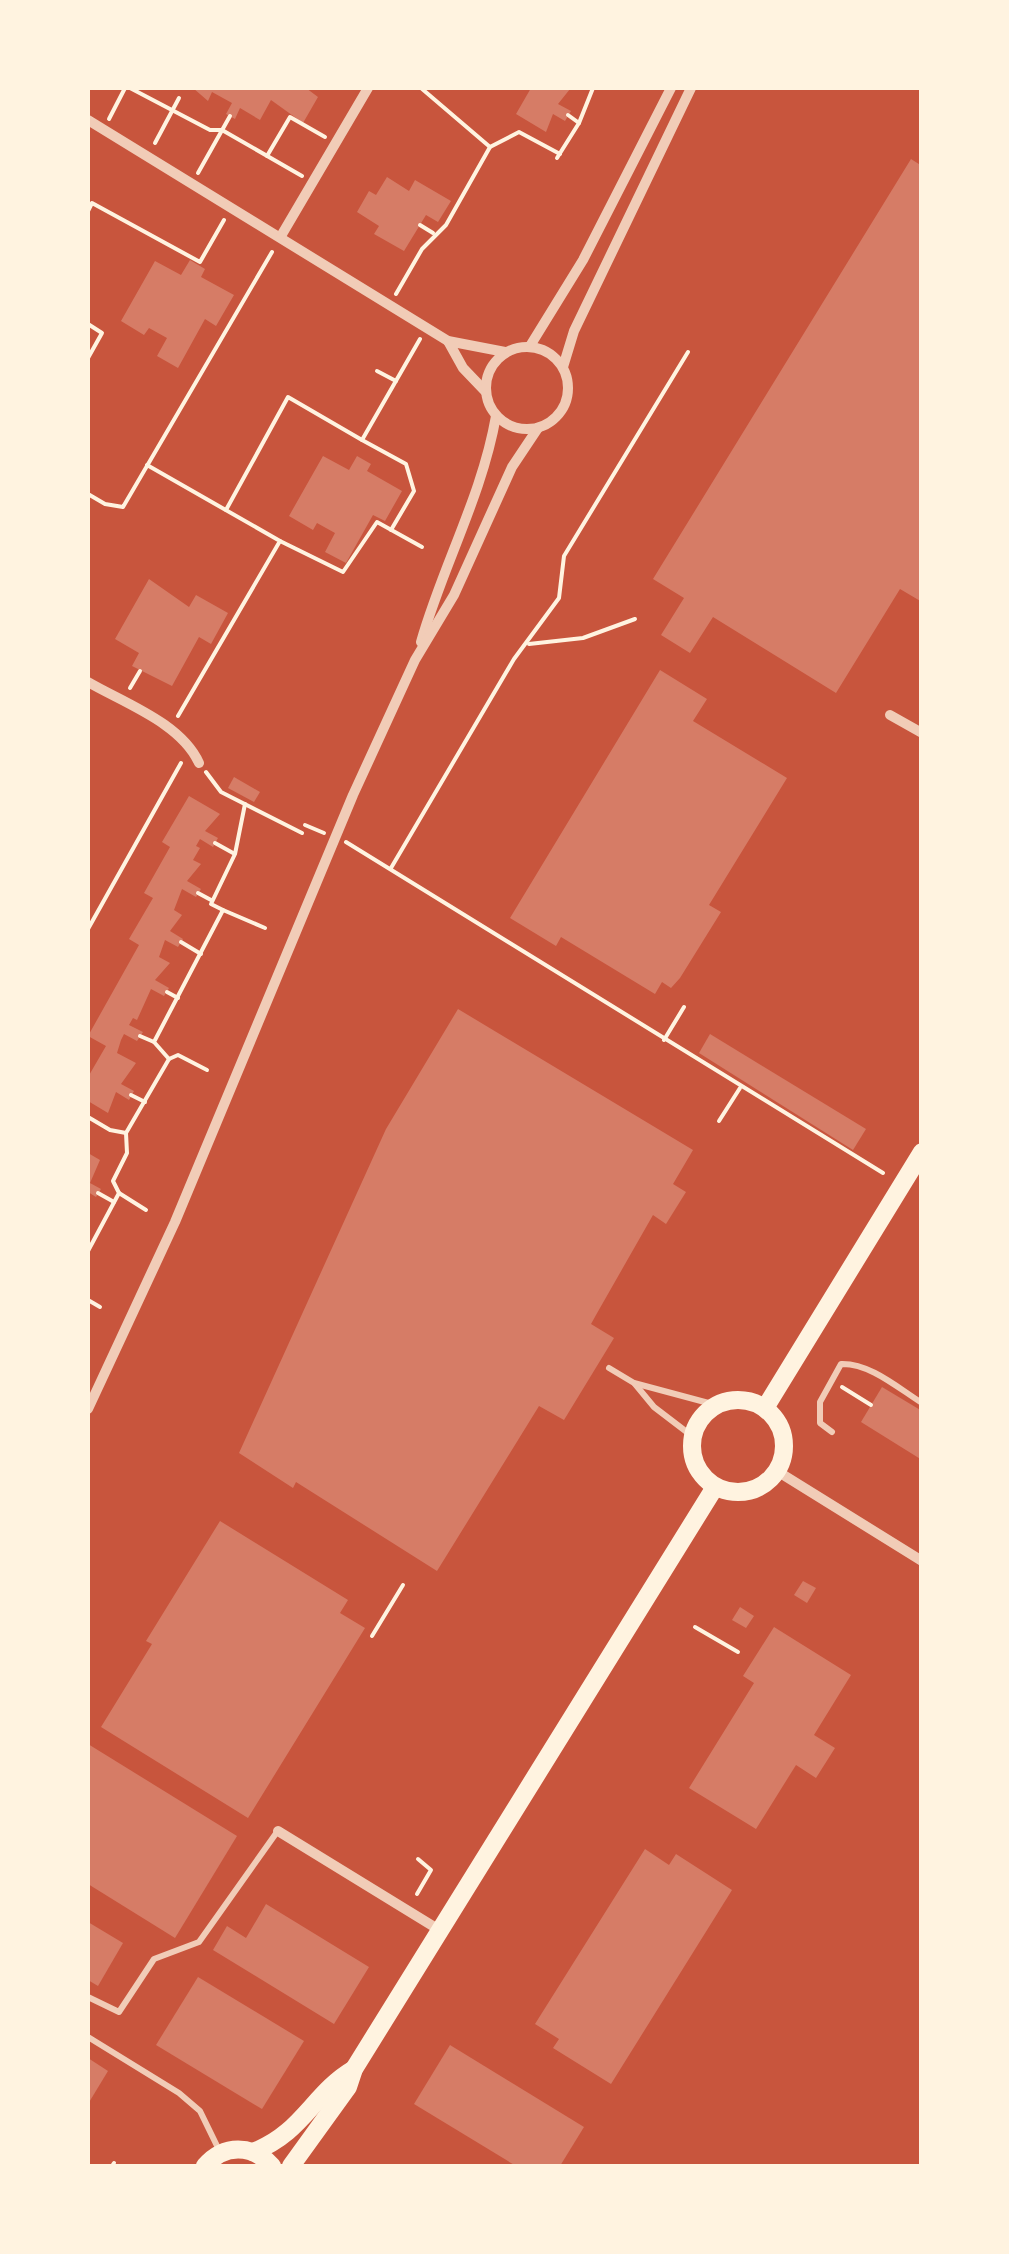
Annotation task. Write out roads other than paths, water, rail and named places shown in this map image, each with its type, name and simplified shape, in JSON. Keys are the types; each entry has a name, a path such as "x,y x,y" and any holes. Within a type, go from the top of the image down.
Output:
{"main road":[{"path":"765,1408 922,1152"},
{"path":"741,1400 765,1408 782,1430 783,1458 777,1471 752,1491 714,1487 695,1465 692,1436 697,1423 716,1405 741,1400"},
{"path":"291,2166 348,2087 354,2068 714,1487"},
{"path":"204,2166 220,2153 254,2152 290,2134 338,2078 354,2068"},
{"path":"254,2152 272,2166"}],"street":[{"path":"280,236 368,88"},
{"path":"530,346 583,260 672,88"},
{"path":"88,1409 175,1222 334,837 416,660 454,595 512,466 538,428 562,411 568,397 563,367 574,332 692,88"},
{"path":"88,120 448,341 505,352 530,346 543,349 563,367"},
{"path":"448,341 463,368 485,391 496,416 515,428 538,428"},
{"path":"485,391 490,369 505,352"},
{"path":"416,660 437,586 477,495 496,416"},
{"path":"88,682 170,730 191,746 199,763"},
{"path":"890,715 922,733"},
{"path":"777,1471 922,1561"},
{"path":"278,1831 441,1931"}],"lane":[{"path":"832,1432 820,1423 820,1402 841,1364 855,1364 875,1373 922,1403"},
{"path":"608,1368 634,1383 716,1405"},
{"path":"634,1383 654,1407 692,1436"},
{"path":"88,1997 119,2012 154,1958 199,1942 278,1831"},
{"path":"88,2037 179,2093 200,2111 220,2153"}]}
